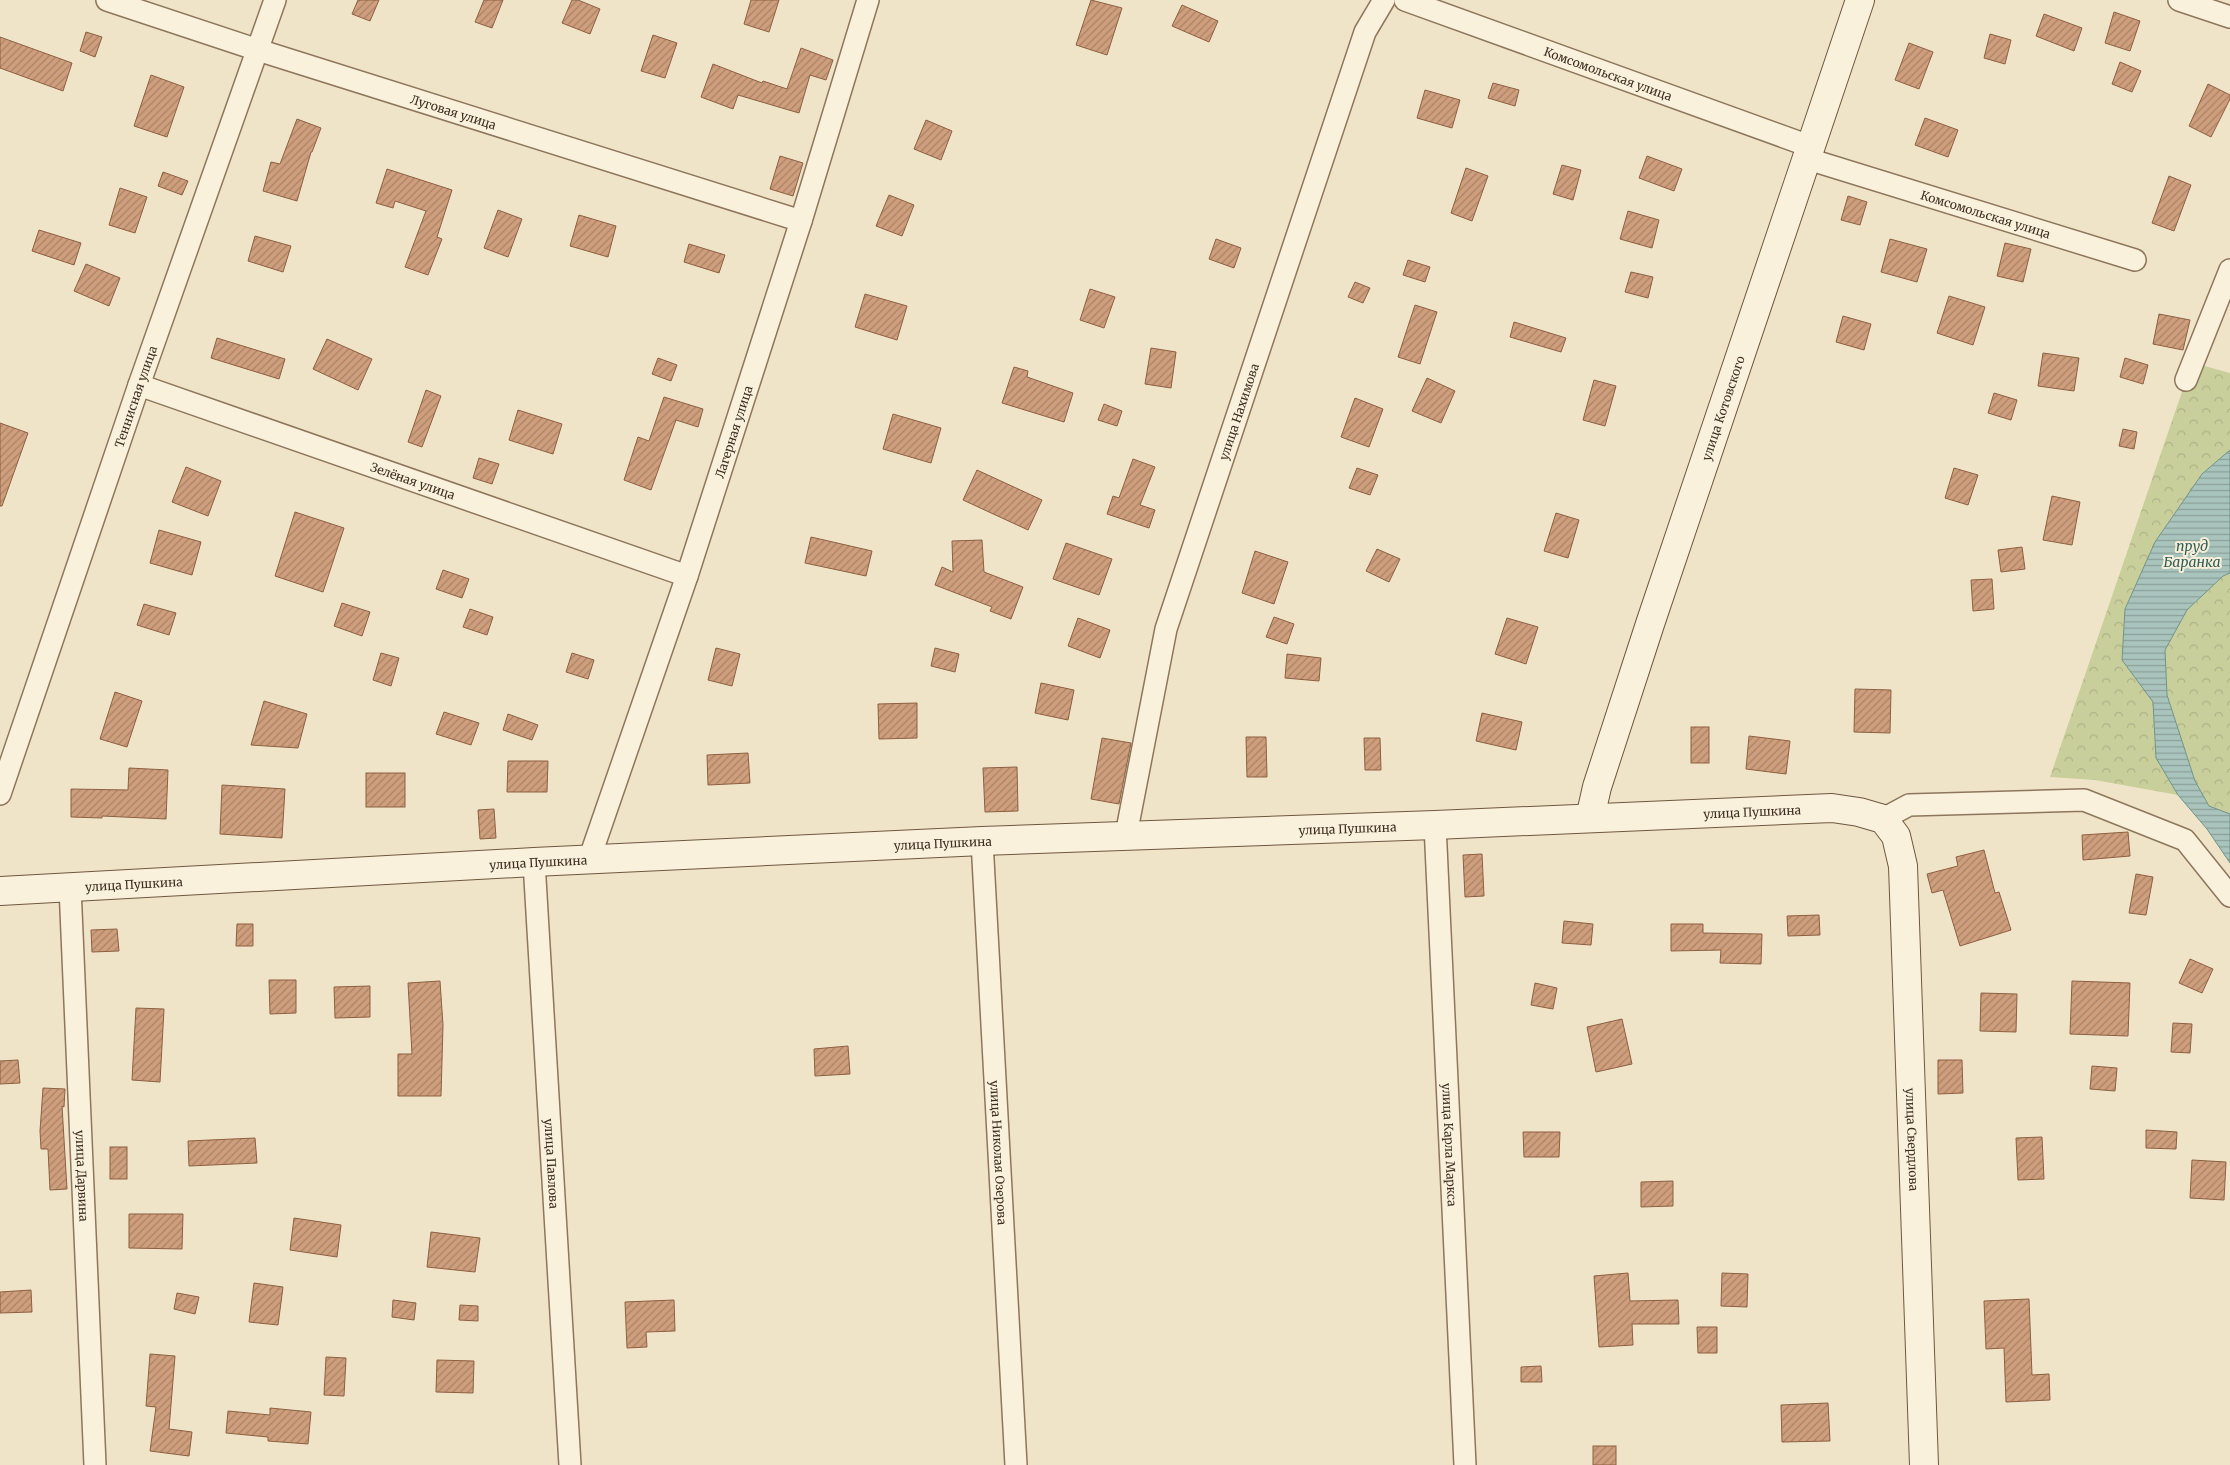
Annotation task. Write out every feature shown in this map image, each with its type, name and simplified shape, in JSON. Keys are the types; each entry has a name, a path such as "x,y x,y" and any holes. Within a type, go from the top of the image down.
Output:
{"main road":[{"name":"улица Котовского","path":"1590,818 1597,787 1647,634 1860,0"},
{"name":"улица Пушкина","path":"0,891 534,862 1126,834 1435,825 1832,808 1859,812 1883,819"},
{"name":"улица Свердлова","path":"1883,819 1896,836 1903,866 1924,1465"}],"street":[{"name":"Луговая улица","path":"107,0 258,50 801,220"},
{"name":"Теннисная улица","path":"0,794 274,0"},
{"name":"Лагерная улица","path":"589,860 687,576 801,220 868,0"},
{"name":"улица Нахимова","path":"1126,834 1166,629 1365,32 1384,0"},
{"name":"Комсомольская улица","path":"1405,0 1810,153 2135,260"},
{"path":"2179,0 2230,17"},
{"path":"2186,380 2230,270"},
{"name":"Зелёная улица","path":"140,384 687,576"},
{"path":"1883,819 1909,805 2084,800 2185,840 2230,896"},
{"name":"улица Карла Маркса","path":"1435,825 1465,1465"},
{"name":"улица Николая Озерова","path":"982,841 1016,1465"},
{"name":"улица Павлова","path":"534,862 570,1465"},
{"name":"улица Дарвина","path":"70,887 95,1465"}],"green space":[{"path":"2197,364 2230,373 2230,450 2202,474 2155,542 2125,609 2122,660 2153,702 2156,758 2178,795 2095,780 2050,777 2186,380"},
{"path":"2230,573 2230,814 2209,806 2195,781 2167,695 2165,650 2187,610 2223,576"}],"water":[{"name":"пруд Баранка","path":"2230,450 2230,573 2223,576 2187,610 2165,650 2167,695 2195,781 2209,806 2230,814 2230,863 2207,829 2178,795 2156,758 2153,702 2122,660 2125,609 2155,542 2202,474"}],"building":[{"path":"358,0 379,0 370,21 352,14"},
{"path":"484,0 503,0 492,28 475,22"},
{"path":"572,0 578,0 600,9 590,34 562,23"},
{"path":"751,0 779,0 769,32 744,24"},
{"path":"1091,0 1122,8 1107,55 1076,45"},
{"path":"1182,5 1218,21 1209,42 1172,26"},
{"path":"2114,12 2140,21 2130,51 2105,43"},
{"path":"2044,14 2082,28 2074,51 2036,36"},
{"path":"86,32 102,37 95,57 80,51"},
{"path":"1990,34 2011,40 2005,64 1984,58"},
{"path":"653,35 677,43 665,78 641,71"},
{"path":"0,37 72,63 63,91 0,68"},
{"path":"1909,43 1933,52 1919,89 1895,80"},
{"path":"801,48 833,60 826,80 810,75 799,113 738,95 733,109 701,97 713,64 762,83 763,81 787,89"},
{"path":"2120,62 2141,71 2132,92 2112,84"},
{"path":"151,75 184,87 167,137 134,126"},
{"path":"1493,83 1519,90 1515,106 1488,98"},
{"path":"2208,84 2230,95 2230,99 2211,137 2189,126"},
{"path":"1425,90 1460,100 1452,128 1417,118"},
{"path":"1925,118 1958,130 1948,157 1915,145"},
{"path":"297,119 321,128 311,152 297,201 263,191 271,162 280,164"},
{"path":"926,120 952,131 941,160 914,149"},
{"path":"780,156 803,163 793,196 770,189"},
{"path":"1647,156 1682,169 1674,191 1639,178"},
{"path":"1562,165 1581,170 1573,200 1553,194"},
{"path":"1466,168 1488,176 1472,221 1451,213"},
{"path":"387,169 452,190 437,237 442,239 428,275 405,267 426,211 395,201 393,208 376,203"},
{"path":"163,172 188,181 182,195 158,186"},
{"path":"2169,176 2191,185 2174,231 2152,223"},
{"path":"120,188 147,197 135,233 109,225"},
{"path":"889,195 914,205 902,236 876,226"},
{"path":"1848,196 1867,202 1860,225 1841,220"},
{"path":"498,210 522,219 508,257 484,248"},
{"path":"1628,211 1659,220 1652,248 1620,239"},
{"path":"579,215 616,226 608,257 570,246"},
{"path":"39,230 81,243 74,265 32,251"},
{"path":"255,236 291,246 283,272 248,261"},
{"path":"1216,239 1241,248 1234,268 1209,259"},
{"path":"1890,239 1927,249 1917,282 1881,272"},
{"path":"2005,243 2031,249 2023,282 1997,276"},
{"path":"689,244 725,255 719,273 684,262"},
{"path":"1408,260 1430,267 1425,282 1403,275"},
{"path":"86,264 120,278 109,306 74,291"},
{"path":"1631,272 1653,277 1648,298 1625,292"},
{"path":"1355,282 1370,288 1363,303 1348,297"},
{"path":"1090,289 1115,297 1104,328 1080,320"},
{"path":"865,294 907,306 897,340 855,327"},
{"path":"1949,296 1985,307 1973,345 1937,333"},
{"path":"1415,305 1437,312 1420,364 1398,357"},
{"path":"2159,314 2190,320 2183,350 2153,344"},
{"path":"1843,316 1871,324 1864,350 1836,342"},
{"path":"1514,322 1566,338 1561,352 1510,337"},
{"path":"217,338 285,359 279,379 211,358"},
{"path":"327,339 372,359 358,390 313,369"},
{"path":"1151,348 1176,352 1171,388 1145,384"},
{"path":"2043,353 2079,358 2074,391 2038,386"},
{"path":"658,358 677,365 671,381 652,374"},
{"path":"2125,358 2148,365 2143,384 2120,377"},
{"path":"1014,367 1028,371 1027,377 1073,393 1064,422 1002,403"},
{"path":"1427,378 1455,391 1441,423 1412,411"},
{"path":"1594,380 1616,386 1605,426 1583,420"},
{"path":"426,390 441,396 422,447 408,442"},
{"path":"1994,393 2017,400 2011,420 1988,413"},
{"path":"664,397 703,409 698,427 676,420 651,490 624,480 638,437 649,441"},
{"path":"1355,398 1383,409 1369,447 1341,437"},
{"path":"1104,404 1122,411 1117,426 1098,420"},
{"path":"518,410 562,424 553,454 509,440"},
{"path":"893,414 941,428 931,463 883,449"},
{"path":"0,423 28,433 2,506 0,506"},
{"path":"2123,429 2137,432 2134,449 2119,446"},
{"path":"479,458 499,464 492,484 473,478"},
{"path":"1133,459 1155,467 1140,505 1155,510 1149,528 1107,514 1113,496 1119,498"},
{"path":"186,467 221,481 208,516 172,502"},
{"path":"1357,468 1378,475 1370,495 1349,488"},
{"path":"1954,468 1978,475 1968,505 1945,498"},
{"path":"977,470 1042,500 1028,530 963,500"},
{"path":"2052,496 2080,502 2072,545 2043,540"},
{"path":"295,512 344,528 323,592 275,576"},
{"path":"1556,513 1579,520 1568,558 1544,551"},
{"path":"159,530 201,542 192,575 150,563"},
{"path":"811,537 872,551 866,576 805,563"},
{"path":"982,540 984,572 1023,587 1011,619 990,611 992,607 935,585 942,567 953,572 952,541"},
{"path":"1066,543 1112,559 1099,595 1053,579"},
{"path":"2022,547 2025,569 2001,572 1998,550"},
{"path":"1377,549 1400,559 1389,582 1366,571"},
{"path":"1255,551 1288,562 1274,604 1242,593"},
{"path":"443,570 469,579 462,598 436,589"},
{"path":"1992,579 1994,609 1973,611 1971,580"},
{"path":"342,603 370,612 362,636 334,626"},
{"path":"144,604 176,613 169,635 137,625"},
{"path":"470,609 493,617 487,635 463,627"},
{"path":"1274,617 1294,624 1287,644 1266,637"},
{"path":"1078,618 1110,630 1100,658 1068,646"},
{"path":"1507,618 1538,627 1526,664 1495,654"},
{"path":"716,648 740,654 732,686 708,680"},
{"path":"935,648 959,654 955,672 931,666"},
{"path":"381,653 399,658 391,686 373,680"},
{"path":"572,653 594,660 588,679 566,672"},
{"path":"1287,654 1321,658 1319,681 1285,678"},
{"path":"1041,683 1074,690 1068,720 1035,713"},
{"path":"1855,689 1891,690 1890,733 1854,732"},
{"path":"115,692 142,701 127,747 100,739"},
{"path":"264,701 307,714 298,748 251,745"},
{"path":"917,703 917,738 879,739 878,704"},
{"path":"444,712 479,723 471,745 436,734"},
{"path":"1482,713 1522,722 1516,750 1476,741"},
{"path":"508,714 538,725 532,740 503,730"},
{"path":"1691,727 1709,727 1709,763 1691,763"},
{"path":"1749,736 1790,741 1786,774 1746,769"},
{"path":"1246,737 1266,737 1267,777 1247,777"},
{"path":"1102,738 1131,743 1119,804 1091,799"},
{"path":"1364,738 1380,738 1381,770 1365,770"},
{"path":"748,753 750,783 708,785 707,755"},
{"path":"508,761 548,761 547,792 507,792"},
{"path":"1017,767 1018,811 985,812 983,768"},
{"path":"129,768 168,770 166,819 102,816 102,818 71,817 71,789 128,790"},
{"path":"366,773 405,773 405,807 366,807"},
{"path":"222,785 285,789 282,838 220,834"},
{"path":"494,809 496,838 480,839 478,810"},
{"path":"2128,832 2130,856 2083,860 2082,835"},
{"path":"1984,850 1995,893 1999,892 2011,930 1960,946 1943,890 1932,893 1927,874 1958,866 1956,857"},
{"path":"1482,854 1484,896 1465,897 1463,855"},
{"path":"2136,874 2153,877 2146,915 2129,913"},
{"path":"1819,915 1820,935 1788,936 1787,916"},
{"path":"1564,921 1593,924 1591,945 1562,943"},
{"path":"237,924 253,924 253,946 236,946"},
{"path":"1671,924 1703,924 1703,933 1762,934 1761,964 1720,963 1721,950 1671,951"},
{"path":"117,929 119,951 92,952 91,930"},
{"path":"2190,959 2213,969 2202,993 2179,983"},
{"path":"269,980 296,980 296,1013 270,1014"},
{"path":"440,981 443,1025 441,1096 398,1096 398,1054 412,1054 408,983"},
{"path":"2072,981 2130,983 2128,1036 2070,1034"},
{"path":"1535,983 1557,988 1553,1009 1531,1005"},
{"path":"370,986 370,1017 335,1018 334,987"},
{"path":"1981,993 2017,994 2016,1032 1980,1031"},
{"path":"136,1008 164,1009 160,1082 132,1080"},
{"path":"1622,1019 1632,1064 1596,1072 1587,1027"},
{"path":"2173,1023 2192,1024 2190,1053 2171,1052"},
{"path":"848,1046 850,1074 815,1076 814,1049"},
{"path":"18,1060 20,1083 0,1084 0,1061"},
{"path":"1938,1060 1962,1060 1963,1093 1938,1094"},
{"path":"2092,1066 2117,1068 2115,1091 2090,1089"},
{"path":"43,1088 65,1089 64,1107 62,1106 67,1189 50,1190 48,1149 41,1149 40,1131"},
{"path":"2146,1130 2177,1132 2176,1149 2146,1148"},
{"path":"1523,1132 1560,1132 1559,1157 1524,1157"},
{"path":"2042,1137 2044,1179 2018,1180 2016,1138"},
{"path":"255,1138 257,1163 189,1166 188,1141"},
{"path":"110,1147 127,1147 127,1179 110,1179"},
{"path":"2192,1160 2226,1162 2224,1200 2190,1198"},
{"path":"1673,1181 1673,1206 1641,1207 1641,1182"},
{"path":"129,1214 183,1214 182,1249 129,1248"},
{"path":"294,1218 341,1225 337,1257 290,1250"},
{"path":"431,1232 480,1238 475,1272 427,1267"},
{"path":"1628,1273 1630,1301 1678,1300 1679,1324 1632,1324 1633,1345 1599,1347 1594,1276"},
{"path":"1722,1273 1748,1274 1747,1307 1721,1306"},
{"path":"254,1283 283,1287 278,1325 249,1322"},
{"path":"31,1290 32,1312 0,1313 0,1292"},
{"path":"177,1293 199,1297 195,1314 174,1309"},
{"path":"2029,1299 2032,1375 2049,1374 2050,1400 2006,1402 2004,1348 1986,1349 1984,1301"},
{"path":"393,1300 416,1303 414,1320 392,1317"},
{"path":"674,1300 675,1331 646,1332 647,1347 627,1348 625,1302"},
{"path":"460,1305 478,1306 478,1321 459,1320"},
{"path":"1697,1327 1717,1327 1717,1353 1698,1353"},
{"path":"150,1354 175,1356 169,1429 192,1432 189,1456 150,1451 156,1407 146,1406"},
{"path":"326,1357 346,1358 344,1396 324,1395"},
{"path":"437,1360 474,1361 473,1393 436,1392"},
{"path":"1541,1366 1542,1382 1521,1382 1521,1367"},
{"path":"1828,1403 1830,1441 1782,1442 1781,1405"},
{"path":"270,1408 311,1412 308,1444 268,1441 268,1437 226,1433 228,1411 270,1415"},
{"path":"1593,1446 1616,1446 1616,1465 1593,1465"}]}
